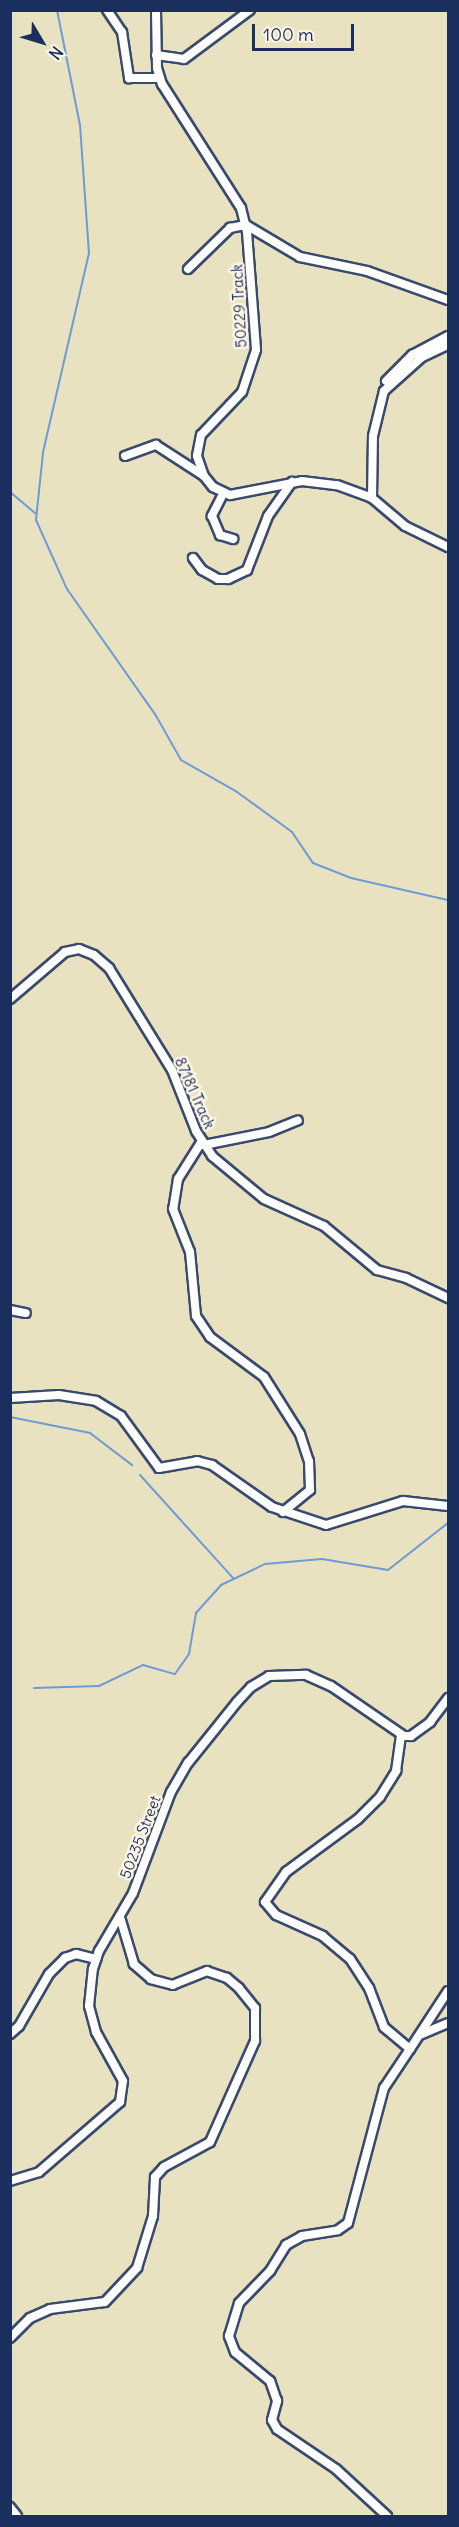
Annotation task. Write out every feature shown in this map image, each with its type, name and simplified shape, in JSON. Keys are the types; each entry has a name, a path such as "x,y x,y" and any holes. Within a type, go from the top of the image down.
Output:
{"street":[{"path":"107,10 122,32 129,78 159,78"},
{"path":"156,56 184,59 250,10"},
{"name":"50229 Track","path":"159,11 156,56 159,78 241,208 246,225 256,350 250,375 238,398 201,435 198,456 204,476"},
{"path":"188,269 230,228 246,225 300,257 367,271 448,300"},
{"path":"372,498 373,436 387,379 412,355 448,336"},
{"path":"384,391 422,357 448,345"},
{"path":"125,456 156,445 204,476 223,494 239,495 292,482 337,484 372,498 405,526 448,547"},
{"path":"193,558 202,570 218,579 228,579 247,570 268,516 292,482"},
{"path":"223,494 212,516 220,536 233,539"},
{"name":"87181 Track","path":"10,999 65,952 79,949 94,955 109,968 172,1070 203,1143 251,1190 278,1208 324,1226 377,1270 406,1278 448,1298"},
{"path":"283,1512 300,1502 309,1490 309,1461 300,1434 264,1377 210,1337 196,1316 190,1252 173,1209 178,1179 203,1143 269,1132 298,1120"},
{"path":"10,1310 26,1313"},
{"path":"10,1398 76,1396 107,1406 121,1416 159,1468 197,1461 212,1466 283,1512 333,1524 368,1510 403,1502 448,1506"},
{"name":"50235 Street","path":"10,2181 39,2172 120,2102 123,2081 96,2032 89,2006 89,1985 96,1959 120,1917 179,1777 217,1725 262,1679 278,1674 318,1679 401,1735"},
{"path":"410,2049 387,2032 369,1988 350,1959 323,1936 276,1915 265,1902 286,1872 358,1819 380,1797 396,1771 401,1735 411,1736 418,1731 448,1698"},
{"path":"10,2338 21,2325 50,2309 105,2302 137,2268 153,2216 155,2177 164,2167 210,2142 255,2041 255,2008 239,1988 227,1978 207,1971 173,1985 151,1979 134,1964 120,1917"},
{"path":"10,2034 19,2026 42,1984 65,1958 76,1954 96,1959"},
{"path":"387,2517 336,2469 277,2429 272,2420 277,2401 270,2381 235,2352 229,2336 239,2303 270,2271 286,2246 302,2236 338,2230 348,2223 384,2088 448,1991"},
{"path":"420,2035 448,2023"},
{"path":"10,2507 17,2517"}],"waterway":[{"path":"57,10 80,125 89,253 43,453 36,520 67,589 155,714 181,760 237,792 292,832 313,863 351,878 448,900"},
{"path":"10,492 35,513"},
{"path":"10,1417 90,1433 132,1465"},
{"path":"140,1475 234,1579"},
{"path":"34,1688 99,1686 143,1665 175,1674 189,1654 196,1613 221,1585 265,1564 322,1559 388,1570 448,1523"}]}
